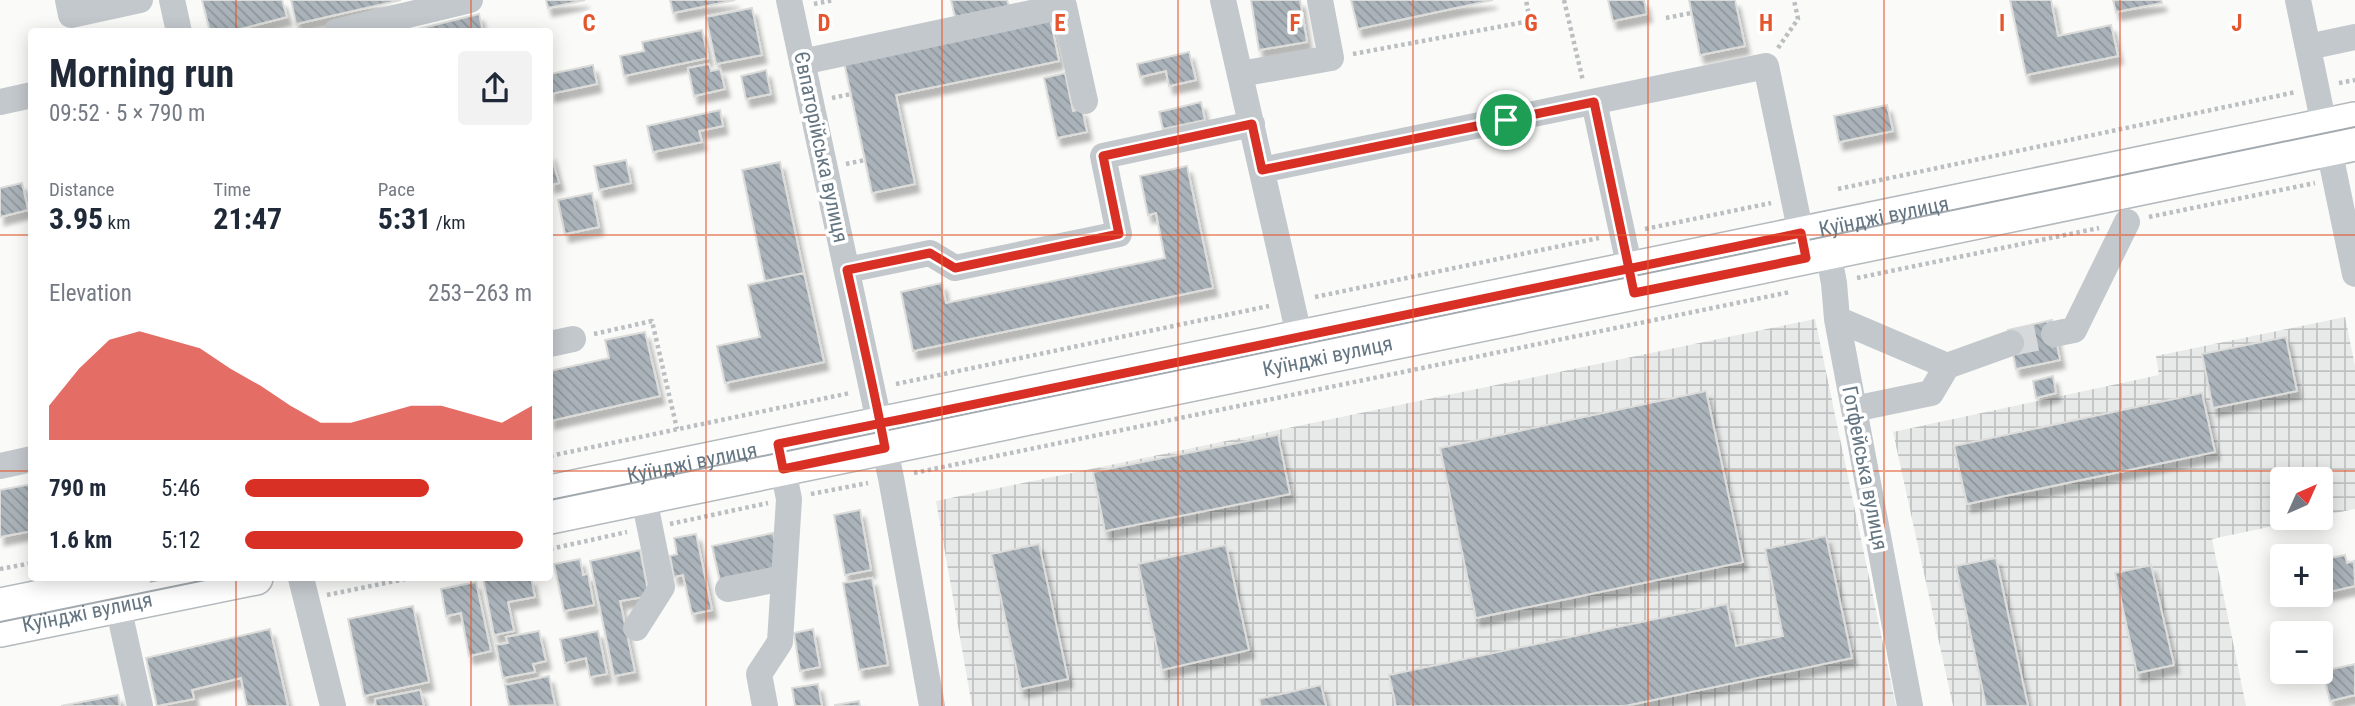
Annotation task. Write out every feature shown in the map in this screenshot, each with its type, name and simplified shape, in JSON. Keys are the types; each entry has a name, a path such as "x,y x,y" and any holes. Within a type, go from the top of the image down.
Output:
{"main road":[{"name":"Куїнджі вулиця","path":"553,516 783,471 882,435 2341,134"},
{"name":"Куїнджі вулиця","path":"553,492 644,500"},
{"name":"Куїнджі вулиця","path":"1,621 121,589 219,581"}],"street":[{"path":"68,0 71,15 140,0"},
{"path":"172,0 177,28"},
{"path":"353,28 470,0"},
{"name":"Євпаторійська вулиця","path":"789,0 882,435 932,706"},
{"path":"1223,0 1303,349"},
{"path":"1240,74 1331,58 1320,0"},
{"path":"2298,0 2316,88 2341,134 2355,274"},
{"path":"802,62 1064,6 1084,101"},
{"path":"2308,47 2355,37"},
{"path":"1262,170 1766,66"},
{"name":"Готфейська вулиця","path":"1766,66 1837,319 1910,706"},
{"path":"0,102 28,96"},
{"path":"1591,102 1632,281"},
{"path":"847,270 930,253 955,268 1119,234 1103,156 1252,124"},
{"path":"2054,334 2074,330 2127,222"},
{"path":"1837,319 1947,366"},
{"path":"1854,409 1931,393 1947,366 2011,343"},
{"path":"0,466 28,460"},
{"path":"765,706 760,674 780,642 784,578 783,471"},
{"path":"636,628 663,587 644,500"},
{"path":"728,589 784,578"},
{"path":"302,581 333,706"},
{"path":"121,589 140,706"}],"path":[{"path":"1331,58 1530,21 1526,0"},
{"path":"1564,0 1591,102"},
{"path":"1766,66 1798,19 1794,0"},
{"path":"1666,18 1691,13"},
{"path":"1838,189 2355,80"},
{"path":"1315,297 1771,202"},
{"path":"913,473 1790,292"},
{"path":"896,384 1270,306"},
{"path":"561,341 652,321 677,429"},
{"path":"553,455 850,393"},
{"path":"553,547 644,500 783,471 868,482"},
{"path":"0,569 28,564"},
{"path":"326,595 395,581"}],"shaded area":[{"path":"2345,317 2355,366 2355,509 2333,514 2333,467 2270,467 2270,527 2212,539 2246,706 1953,706 1893,432 2159,375 2156,356"},
{"path":"1815,319 1896,706 972,706 936,501"}],"building":[{"path":"202,0 282,0 287,17 244,28 209,28"},
{"path":"291,0 401,0 296,24"},
{"path":"546,0 585,0 548,8"},
{"path":"670,0 735,0 673,13"},
{"path":"951,0 1007,0 1009,6 955,17"},
{"path":"1251,0 1300,0 1307,42 1259,50"},
{"path":"1351,0 1493,0 1358,29"},
{"path":"1608,0 1644,0 1647,14 1613,21"},
{"path":"1689,0 1735,0 1745,46 1700,55"},
{"path":"2010,0 2051,0 2058,36 2111,25 2118,56 2026,75"},
{"path":"2113,0 2161,0 2162,3 2116,12"},
{"path":"752,8 762,55 716,64 706,17"},
{"path":"479,14 482,28 422,28"},
{"path":"1050,18 1059,61 896,95 915,184 872,193 844,62"},
{"path":"702,30 708,58 624,76 620,56 644,51 642,42"},
{"path":"1189,52 1196,80 1169,86 1166,71 1140,77 1137,64"},
{"path":"709,64 711,71 720,69 725,89 694,96 688,68"},
{"path":"593,65 597,84 553,93 553,73"},
{"path":"766,70 771,94 746,99 741,76"},
{"path":"1065,73 1073,111 1082,109 1087,132 1057,138 1044,78"},
{"path":"1201,102 1205,120 1163,129 1159,112"},
{"path":"1887,105 1893,131 1839,142 1834,116"},
{"path":"720,110 723,126 699,131 702,142 653,152 647,126"},
{"path":"626,160 631,183 599,190 594,166"},
{"path":"553,162 559,183 553,184"},
{"path":"780,162 804,273 765,281 742,170"},
{"path":"1187,166 1213,288 913,351 901,292 942,283 946,303 1165,258 1156,213 1148,215 1140,176"},
{"path":"22,183 28,210 0,217 0,188"},
{"path":"592,193 599,227 565,234 558,200"},
{"path":"804,273 824,362 725,383 717,346 760,337 748,285"},
{"path":"2052,320 2060,360 2016,369 2008,330"},
{"path":"645,332 660,396 553,420 553,370 609,358 605,340"},
{"path":"2286,337 2297,391 2213,408 2202,354"},
{"path":"2053,376 2056,393 2036,398 2033,381"},
{"path":"1706,391 1743,562 1476,618 1440,448"},
{"path":"2202,393 2215,452 1967,504 1954,446"},
{"path":"1278,435 1290,494 1105,531 1093,472"},
{"path":"28,485 28,532 0,537 0,490"},
{"path":"860,510 871,570 845,575 834,515"},
{"path":"773,533 781,568 720,581 712,546"},
{"path":"696,534 712,610 692,614 683,575 674,577 670,556 677,554 674,538"},
{"path":"1826,536 1852,658 1625,706 1396,706 1389,675 1727,604 1736,646 1783,636 1765,549"},
{"path":"1039,544 1068,679 1021,689 991,554"},
{"path":"1226,545 1249,650 1162,670 1138,564"},
{"path":"640,550 649,596 620,601 635,672 614,676 590,561"},
{"path":"2345,555 2347,563 2354,561 2355,586 2333,591 2333,557"},
{"path":"1996,558 2028,706 1986,706 1956,566"},
{"path":"580,559 583,575 588,574 594,605 564,611 554,564"},
{"path":"2151,565 2174,665 2137,673 2115,573"},
{"path":"872,578 888,665 859,670 843,583"},
{"path":"484,581 532,581 535,597 508,602 514,631 494,635"},
{"path":"476,582 491,651 469,656 461,613 446,616 441,589"},
{"path":"413,606 429,682 364,696 348,619"},
{"path":"270,629 288,706 247,706 241,678 192,690 194,699 157,706 146,658"},
{"path":"813,629 820,667 800,671 794,633"},
{"path":"539,631 546,661 533,664 535,672 503,678 496,645 508,643 506,637"},
{"path":"598,631 607,674 590,677 586,658 565,663 560,639"},
{"path":"2355,664 2355,695 2330,701 2326,684 2333,684 2333,669"},
{"path":"549,676 555,705 509,706 505,685"},
{"path":"818,684 822,706 795,706 792,688"},
{"path":"1321,685 1326,706 1261,706 1259,699"},
{"path":"420,690 424,706 376,706 375,699"},
{"path":"118,695 120,706 61,706"},
{"path":"859,701 860,706 835,706 835,705"}],"tunnel":[{"path":"2011,343 2054,334"}],"tram line":[{"path":"553,499 2355,127"},
{"path":"0,622 200,581"}],"route":[{"path":"1506,120 1262,170 1252,124 1103,156 1119,234 955,268 930,253 847,270 880,423 882,431 885,448 783,469 778,444 880,423 903,419 1108,376 1629,269 1801,233 1806,258 1634,293 1633,285 1629,269 1594,102 1506,120"}]}
